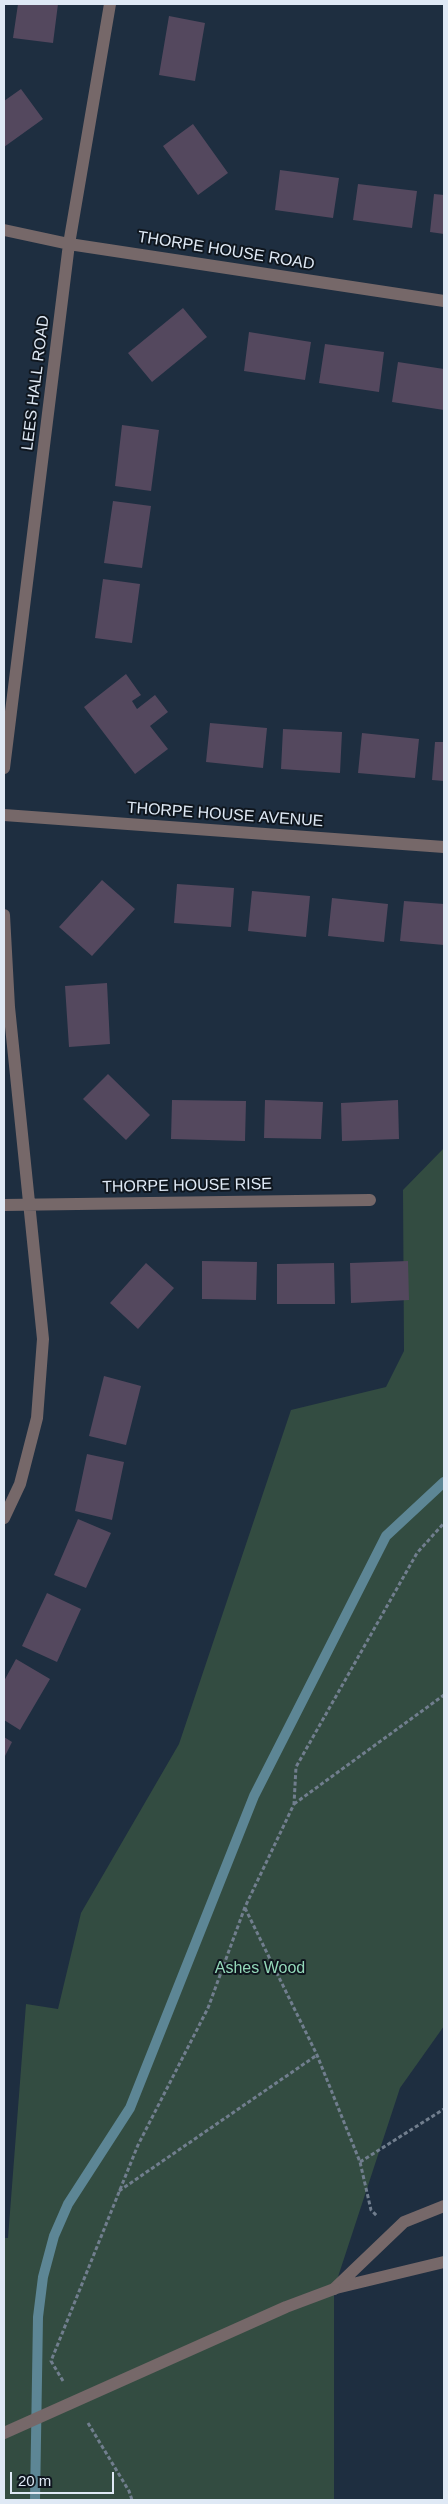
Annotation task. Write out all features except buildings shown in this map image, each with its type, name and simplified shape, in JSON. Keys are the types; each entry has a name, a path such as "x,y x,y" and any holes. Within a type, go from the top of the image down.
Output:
{"street":[{"name":"LEES HALL ROAD","path":"4,768 69,244 110,4"},
{"name":"THORPE HOUSE ROAD","path":"4,230 69,244 444,301"},
{"name":"THORPE HOUSE AVENUE","path":"4,815 444,847"},
{"path":"4,915 9,1007 31,1205 43,1339 36,1418 20,1484 4,1518"},
{"name":"THORPE HOUSE RISE","path":"4,1206 370,1200"},
{"path":"334,2289 404,2222 444,2206"},
{"path":"4,2433 286,2306 334,2289 444,2262"}],"path":[{"path":"66,2386 51,2361 138,2145 208,2008 245,1908 294,1804 296,1768 417,1553 444,1524"},
{"path":"294,1804 444,1695"},
{"path":"245,1908 317,2055 360,2162 371,2210"},
{"path":"119,2191 317,2055"},
{"path":"360,2162 444,2109"},
{"path":"86,2418 130,2491 132,2500"}],"green space":[{"name":"Ashes Wood","path":"444,1148 444,2026 400,2088 334,2289 334,2500 4,2500 4,2238 8,2238 26,2004 58,2009 81,1913 179,1744 291,1410 386,1387 404,1351 403,1190"}],"waterway":[{"path":"35,2500 38,2317 43,2277 54,2236 68,2204 130,2108 254,1796 386,1536 444,1482"}]}
